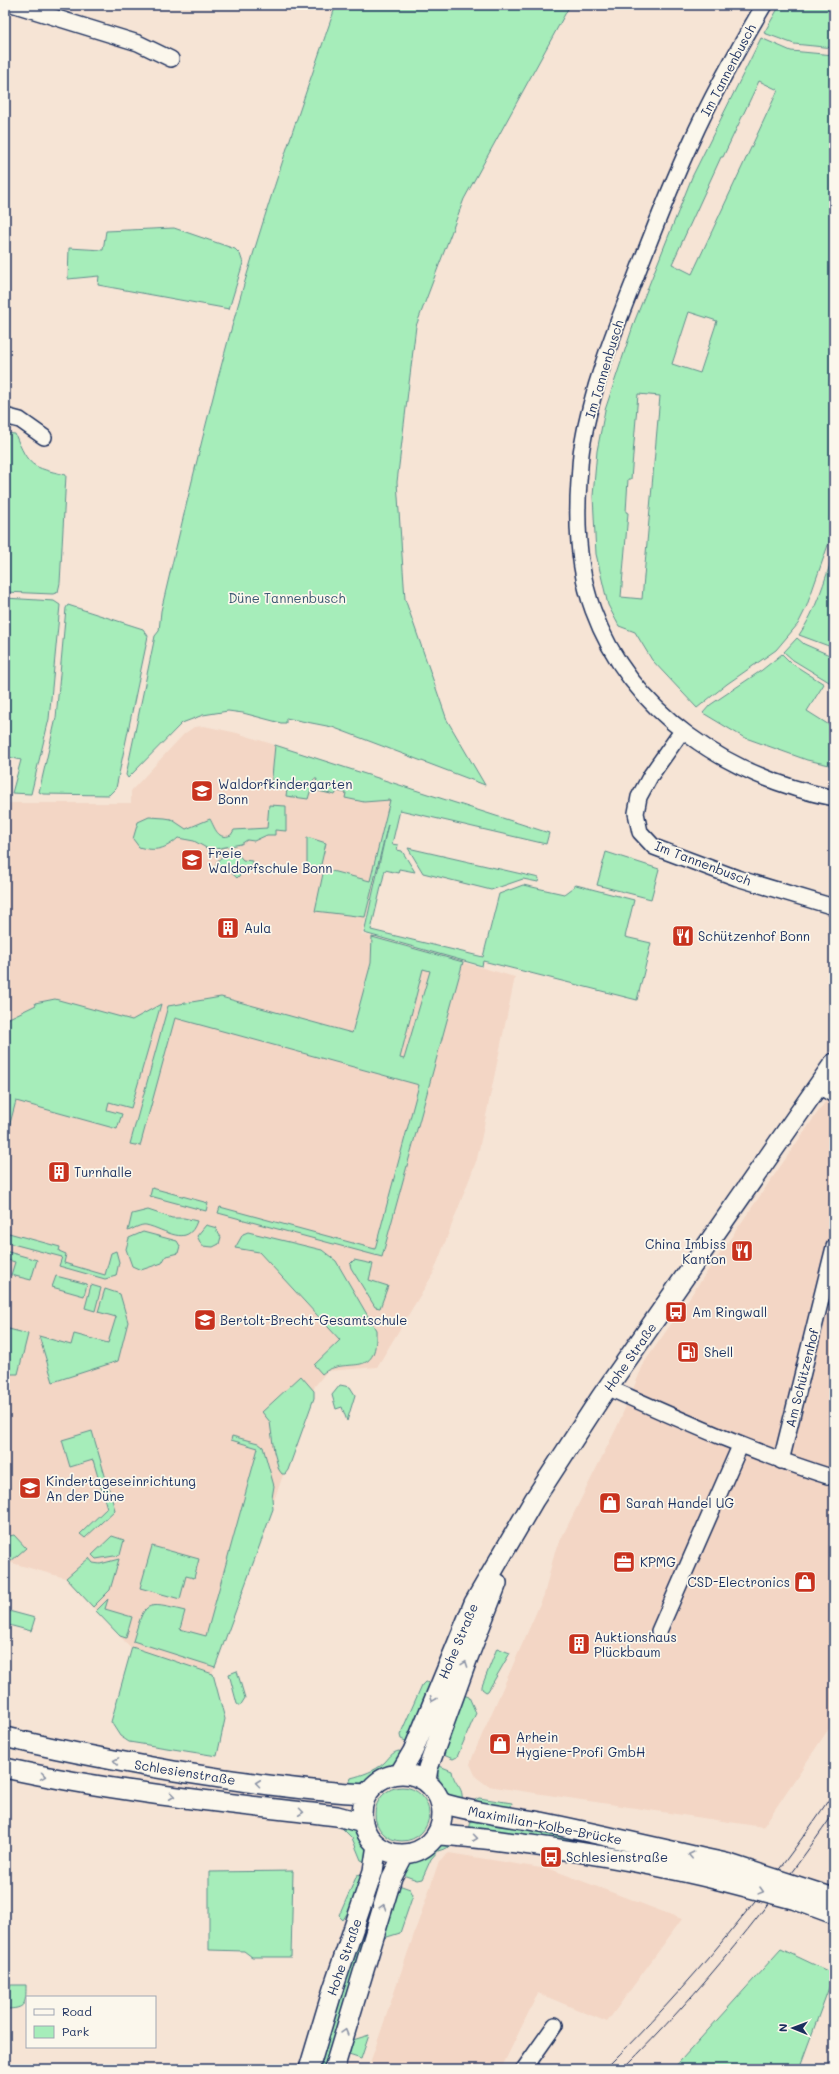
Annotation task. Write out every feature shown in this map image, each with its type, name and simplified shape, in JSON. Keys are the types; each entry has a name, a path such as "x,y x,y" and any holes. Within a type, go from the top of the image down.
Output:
{"street":[{"path":"15,5 138,43 171,59"},
{"name":"Im Tannenbusch","path":"764,5 728,69 692,140 664,204 619,318 593,395 581,448 578,502 580,547 584,580 593,610 613,651 635,685 682,732 715,754 740,767 781,784 834,798"},
{"path":"5,416 20,420 44,437"},
{"name":"Im Tannenbusch","path":"682,732 651,775 639,797 636,813 640,832 654,847 737,878 834,907"},
{"name":"Hohe Straße","path":"400,1773 413,1751 474,1603 525,1515 609,1388 826,1091 834,1063"},
{"name":"Am Schützenhof","path":"781,1462 834,1247"},
{"path":"609,1388 740,1446 781,1462 834,1478"},
{"path":"659,1631 740,1446"},
{"name":"Hohe Straße","path":"426,1781 428,1768 466,1660 525,1515"},
{"name":"Schlesienstraße","path":"5,1737 52,1749 224,1779 367,1794"},
{"name":"Schlesienstraße","path":"5,1768 37,1775 158,1794 337,1816 363,1823"},
{"path":"400,1773 418,1776 426,1781 438,1795 442,1804 442,1820 436,1835 422,1849 404,1854 394,1853 377,1845 371,1839 363,1823 362,1813 367,1794 380,1779 400,1773"},
{"name":"Maximilian-Kolbe-Brücke","path":"442,1804 466,1811 532,1820 598,1834 726,1873 834,1898"},
{"name":"Maximilian-Kolbe-Brücke","path":"436,1835 463,1836 597,1854 656,1865 726,1873 834,1914"},
{"name":"Hohe Straße","path":"309,2069 333,1990 373,1871 377,1845"},
{"name":"Hohe Straße","path":"334,2069 392,1877 404,1854"},
{"path":"524,2069 555,2025"}],"shaded area":[{"name":"Bertolt-Brecht-Gesamtschule","path":"204,726 237,733 398,784 362,934 515,977 477,1159 433,1274 377,1367 327,1371 315,1386 209,1682 132,1649 65,1578 5,1561 5,803 131,803 131,791 184,734 194,727"},
{"path":"834,1089 834,1721 763,1827 488,1786 476,1777 470,1764 474,1753 544,1595 555,1551 617,1427 644,1363"},
{"path":"449,1853 553,1870 682,1919 607,2022 538,1993 501,2069 368,2069 439,1861"}],"green space":[{"name":"Düne Tannenbusch","path":"336,5 570,5 464,199 416,326 397,482 405,599 447,720 485,785 332,727 286,718 286,723 281,723 243,713 228,711 203,715 182,723 128,778 126,775 155,636 159,631 161,611 205,428 229,338 274,187"},
{"path":"780,5 834,5 834,48 794,44 764,33"},
{"path":"761,38 791,51 834,55 834,528 806,608 798,624 776,650 727,684 697,708 652,660 635,632 619,626 608,605 596,554 593,496 597,451 605,410 635,320 692,177","holes":["759,81 778,90 692,274 672,264 721,157 723,157","689,312 717,321 700,373 672,364","638,394 660,396 642,599 621,597 628,513 626,512 628,479 631,479"]},
{"path":"174,228 235,249 240,254 243,263 229,309 98,285 99,276 68,279 69,248 103,250 106,231"},
{"path":"5,433 15,434 24,453 33,464 45,470 66,475 60,583 58,592 53,594 5,592"},
{"path":"834,552 834,648 799,635 815,606"},
{"path":"5,598 54,601 60,605 49,719 31,794 12,793 21,760 5,756"},
{"path":"68,605 143,629 148,636 116,788 109,795 43,794 39,792 56,718 66,608"},
{"path":"797,638 804,644 834,657 834,685 793,660 784,652"},
{"path":"782,654 791,663 824,684 807,711 834,728 834,766 807,760 743,737 703,713 710,705 762,670"},
{"path":"275,745 549,833 546,844 400,810 392,844 398,845 397,850 402,851 415,872 399,869 398,873 385,870 371,930 483,957 499,894 523,885 564,894 576,885 634,900 625,937 651,943 637,1000 483,961 482,966 364,933 388,824 365,917 315,911 324,869 370,881 390,800 364,802 345,798 346,793 337,791 335,795 314,790 317,779 314,779 308,799 286,796 287,789 271,788"},
{"path":"269,805 286,806 286,831 275,830 275,835 267,835 254,841 247,840 241,844 210,850 194,841 178,838 165,847 150,849 139,847 133,839 138,822 149,817 171,819 186,829 210,819 215,830 223,836 231,835 234,830 267,828"},
{"path":"307,837 326,843 319,873 307,872"},
{"path":"408,848 539,878 538,882 523,879 491,890 423,873"},
{"path":"236,852 243,860 252,861 250,870 241,874 237,878 225,867 215,871 218,860 228,854"},
{"path":"606,852 659,869 651,899 597,885"},
{"path":"372,937 463,962 382,1257 218,1213 220,1207 375,1249 419,1085 175,1018 140,1146 130,1144 168,1006 221,997 352,1033 371,963","holes":["423,969 430,971 404,1059 400,1058"]},
{"path":"55,999 132,1020 161,1004 131,1108 109,1102 107,1110 122,1114 117,1129 16,1101 5,1142 5,1020 36,1005 35,1003"},
{"path":"152,1188 208,1203 206,1211 150,1196"},
{"path":"148,1210 172,1218 184,1218 197,1221 193,1229 188,1234 182,1236 168,1233 146,1225 139,1226 128,1231 132,1214"},
{"path":"206,1225 217,1228 216,1230 221,1237 219,1244 213,1247 202,1246 197,1236"},
{"path":"5,1232 60,1247 59,1251 66,1254 64,1263 105,1275 111,1253 116,1251 119,1262 116,1276 105,1279 59,1266 62,1257 5,1242"},
{"path":"143,1232 177,1241 180,1246 178,1253 166,1256 162,1263 141,1270 132,1266 126,1249 129,1238"},
{"path":"248,1232 322,1250 336,1261 376,1330 375,1346 372,1356 366,1362 341,1366 322,1374 314,1365 340,1340 259,1252 235,1248 243,1234"},
{"path":"5,1251 37,1260 31,1280 11,1275 15,1262 5,1259"},
{"path":"354,1260 373,1264 369,1280 388,1286 380,1308 375,1307 351,1268 350,1264"},
{"path":"56,1276 87,1284 84,1296 52,1287"},
{"path":"91,1285 101,1288 95,1311 85,1308"},
{"path":"105,1289 120,1294 128,1322 118,1361 53,1382 39,1336 71,1345 74,1334 108,1343 116,1317 98,1312"},
{"path":"5,1328 28,1334 18,1374 5,1374"},
{"path":"301,1376 314,1391 314,1398 288,1470 285,1474 282,1474 279,1470 274,1452 270,1422 262,1412"},
{"path":"340,1385 350,1387 355,1395 347,1421 342,1407 336,1409 332,1395"},
{"path":"92,1431 115,1510 85,1538 80,1534 107,1508 93,1460 70,1467 62,1440"},
{"path":"232,1436 258,1443 263,1447 274,1486 272,1498 273,1509 215,1667 133,1641 140,1618 144,1611 148,1607 154,1606 185,1611 180,1629 206,1636 258,1448 231,1440"},
{"path":"14,1535 26,1548 10,1562 5,1561 5,1537"},
{"path":"112,1536 124,1540 120,1555 96,1559 92,1555"},
{"path":"152,1546 199,1559 194,1578 186,1576 180,1599 140,1588"},
{"path":"89,1558 93,1563 100,1564 119,1559 110,1590 93,1607 66,1578"},
{"path":"108,1599 105,1609 132,1617 126,1638 120,1636 96,1611"},
{"path":"5,1610 35,1618 31,1631 5,1624"},
{"path":"132,1647 213,1674 225,1719 217,1756 129,1742 120,1736 111,1722"},
{"path":"497,1648 510,1653 486,1692 482,1689 482,1686"},
{"path":"237,1671 245,1698 240,1706 237,1704 229,1674"},
{"path":"425,1682 432,1683 410,1743 401,1739 400,1735 422,1685"},
{"path":"461,1694 469,1697 476,1713 457,1757 453,1759 439,1753"},
{"path":"399,1751 405,1754 396,1762 347,1789 351,1778 377,1768 392,1754"},
{"path":"437,1765 452,1771 455,1781 461,1789 462,1804 446,1793 439,1778"},
{"path":"397,1787 407,1787 417,1791 425,1799 429,1809 429,1819 425,1829 417,1837 407,1841 397,1841 387,1837 379,1829 375,1819 375,1809 379,1799 387,1791"},
{"path":"479,1798 512,1803 510,1810 473,1804 475,1800"},
{"path":"472,1816 724,1871 469,1830"},
{"path":"342,1822 353,1829 361,1838 366,1850 368,1863 361,1860 352,1838 342,1828"},
{"path":"445,1843 456,1845 438,1851 431,1859 422,1879 417,1880 400,1874 410,1863"},
{"path":"293,1871 291,1957 252,1957 244,1951 209,1950 209,1872"},
{"path":"365,1874 356,1899 343,1920 339,1916 357,1875"},
{"path":"376,1878 386,1881 328,2069 319,2069"},
{"path":"396,1884 410,1889 413,1895 400,1933 384,1938"},
{"path":"781,1949 834,1974 799,2069 673,2069"},
{"path":"5,1985 26,1985 26,1997 21,2006 12,2009 5,2009"},
{"path":"369,2035 361,2059 349,2055 353,2040"}],"tram line":[{"path":"605,2069 668,2004 727,1936 782,1866 834,1792"},
{"path":"623,2069 708,1978 786,1880 834,1813"}],"place":[{"name":"Waldorfkindergarten Bonn","path":"202,791"},
{"name":"Freie Waldorfschule Bonn","path":"192,860"},
{"name":"Aula","path":"228,928"},
{"name":"Schützenhof Bonn","path":"683,936"},
{"name":"Turnhalle","path":"59,1172"},
{"name":"China Imbiss Kanton","path":"742,1251"},
{"name":"Am Ringwall","path":"676,1312"},
{"name":"Bertolt-Brecht-Gesamtschule","path":"205,1320"},
{"name":"Shell","path":"688,1352"},
{"name":"Kindertageseinrichtung An der Düne","path":"30,1488"},
{"name":"Sarah Handel UG","path":"610,1503"},
{"name":"KPMG","path":"624,1562"},
{"name":"CSD-Electronics","path":"805,1582"},
{"name":"Auktionshaus Plückbaum","path":"579,1644"},
{"name":"Arhein Hygiene-Profi GmbH","path":"500,1744"},
{"name":"Schlesienstraße","path":"551,1857"}]}
